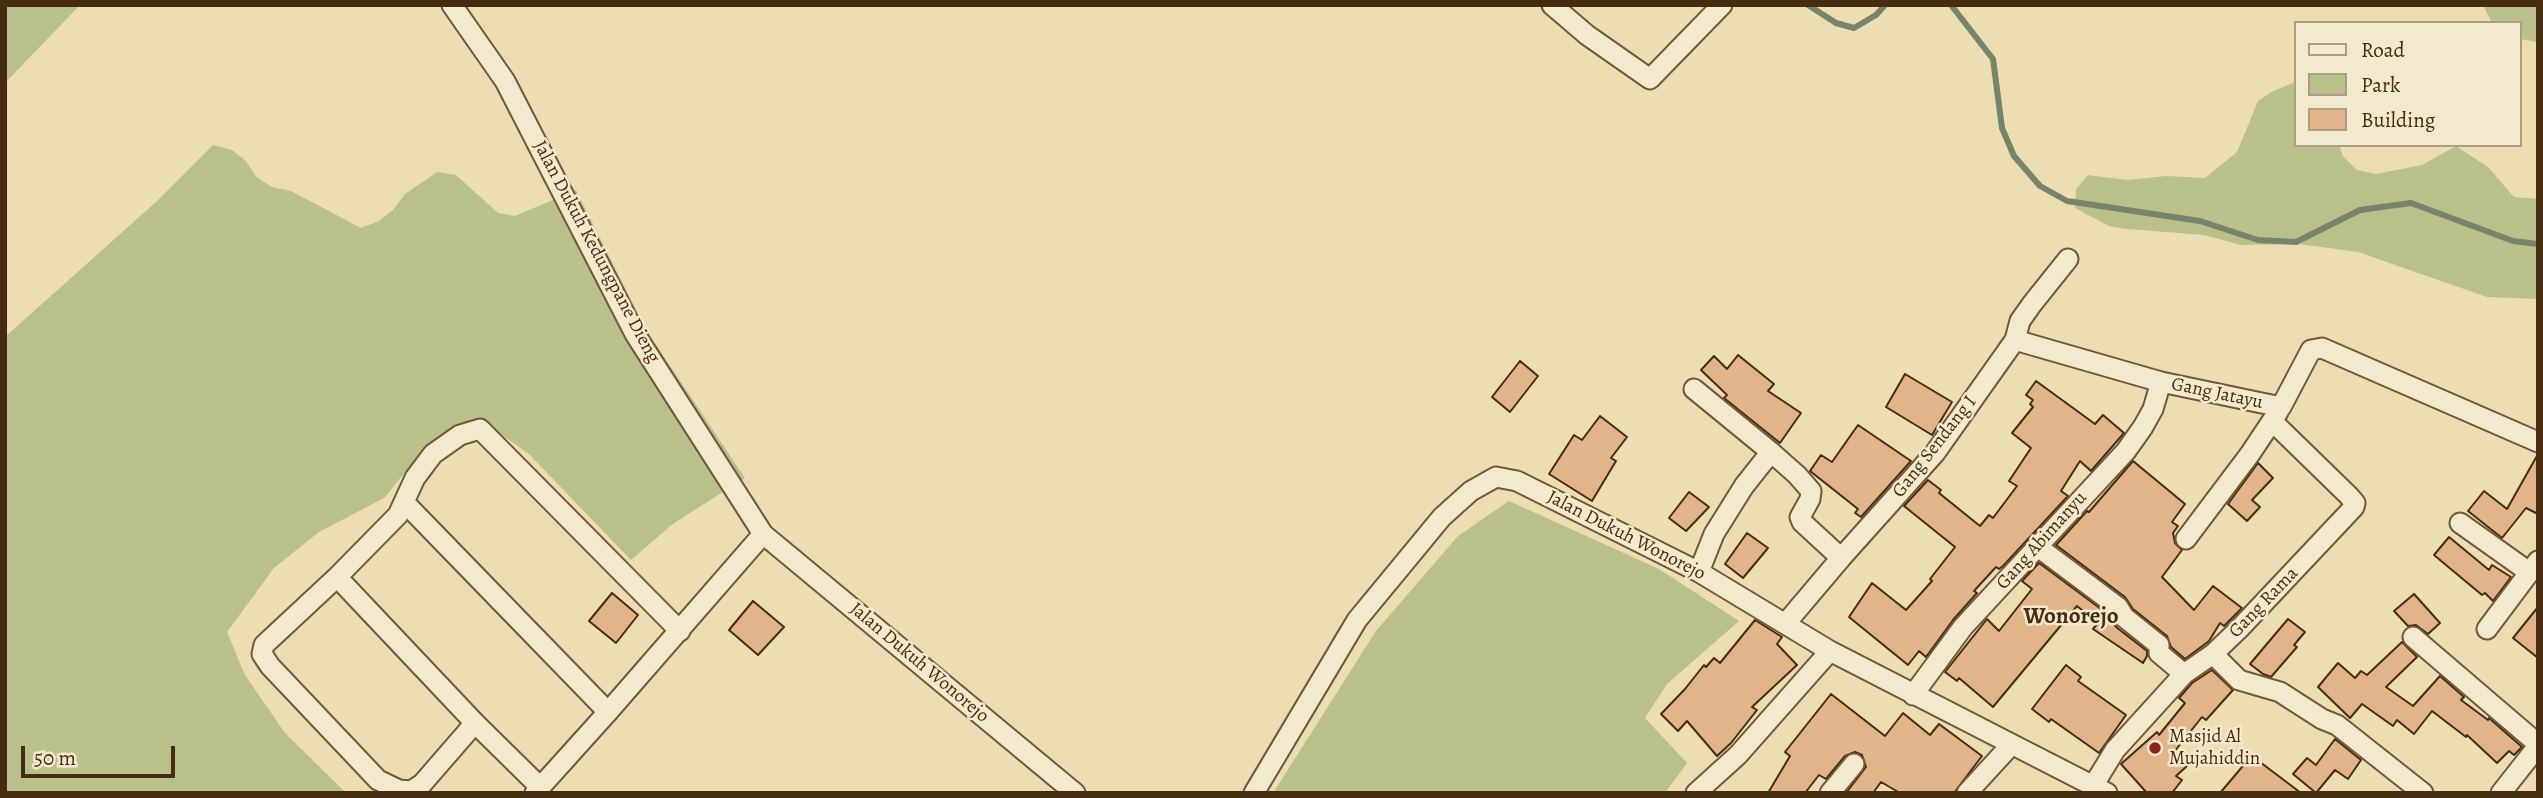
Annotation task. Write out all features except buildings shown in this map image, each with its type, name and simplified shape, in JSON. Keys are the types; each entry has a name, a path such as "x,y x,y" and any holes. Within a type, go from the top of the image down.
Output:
{"street":[{"name":"Jalan Dukuh Kedungpane Dieng","path":"452,5 510,90 635,334 763,534"},
{"path":"1552,5 1587,35 1650,79 1722,5"},
{"name":"Gang Sendang I","path":"1787,623 1935,453 2015,340 2020,321 2068,259"},
{"name":"Gang Jatayu","path":"2015,340 2276,414 2311,350 2322,348 2538,442"},
{"name":"Gang Abimanyu","path":"1913,695 1963,627 2126,451 2143,427 2161,382"},
{"path":"1694,389 1771,452 1811,491 1810,499 1800,517 1802,522 1841,558"},
{"path":"2186,539 2276,414"},
{"name":"Gang Rama","path":"2100,789 2115,750 2184,674 2213,654 2354,507 2355,503 2276,414"},
{"path":"475,723 422,784 411,791 399,790 378,780 270,667 262,654 264,645 398,515 415,478 433,454 460,435 480,429 680,631"},
{"path":"1699,572 1714,534 1744,486 1771,452"},
{"name":"Jalan Dukuh Wonorejo","path":"1254,793 1357,620 1442,517 1471,491 1496,477 1517,481 1699,572 1830,651 2100,789"},
{"path":"405,503 608,712"},
{"path":"2460,523 2533,567 2487,629"},
{"path":"337,577 537,790 763,534"},
{"name":"Jalan Dukuh Wonorejo","path":"763,534 1075,793"},
{"path":"2038,547 2118,607 2124,617 2159,645 2159,653 2184,674"},
{"path":"2413,638 2538,745 2501,793"},
{"path":"1706,790 1830,651"},
{"path":"2213,654 2239,680 2280,692 2322,719 2337,725 2423,793"},
{"path":"1967,793 2011,745"},
{"path":"1830,793 1854,764"}],"green space":[{"path":"5,5 80,5 5,83"},
{"path":"2483,5 2538,5 2538,42 2522,39 2522,21 2491,21"},
{"path":"2294,83 2294,147 2340,147 2343,156 2357,170 2376,174 2422,165 2458,147 2488,167 2514,197 2538,199 2538,299 2487,297 2358,252 2299,244 2241,245 2204,235 2127,229 2109,226 2075,208 2076,189 2088,175 2127,180 2166,176 2205,178 2237,152 2258,101 2273,91"},
{"path":"213,145 232,150 246,161 256,177 272,187 291,191 361,228 379,221 393,210 405,194 437,172 456,175 498,213 515,216 576,190 646,330 745,478 674,523 631,560 529,454 485,423 458,424 434,440 420,454 384,498 319,532 274,568 227,632 245,675 285,733 346,793 5,793 5,337 157,201"},
{"path":"1509,501 1659,569 1739,621 1667,684 1645,718 1687,763 1665,793 1273,793 1376,631 1458,536"}],"waterway":[{"path":"1808,5 1836,23 1854,28 1876,15 1885,5"},
{"path":"1951,5 1993,59 2002,128 2014,156 2040,186 2067,201 2200,221 2258,240 2296,242 2360,210 2411,203 2513,241 2538,244"}],"place":[{"name":"Masjid Al Mujahiddin","path":"2155,748"}],"district":[{"name":"Wonorejo","path":"2071,617"}]}
